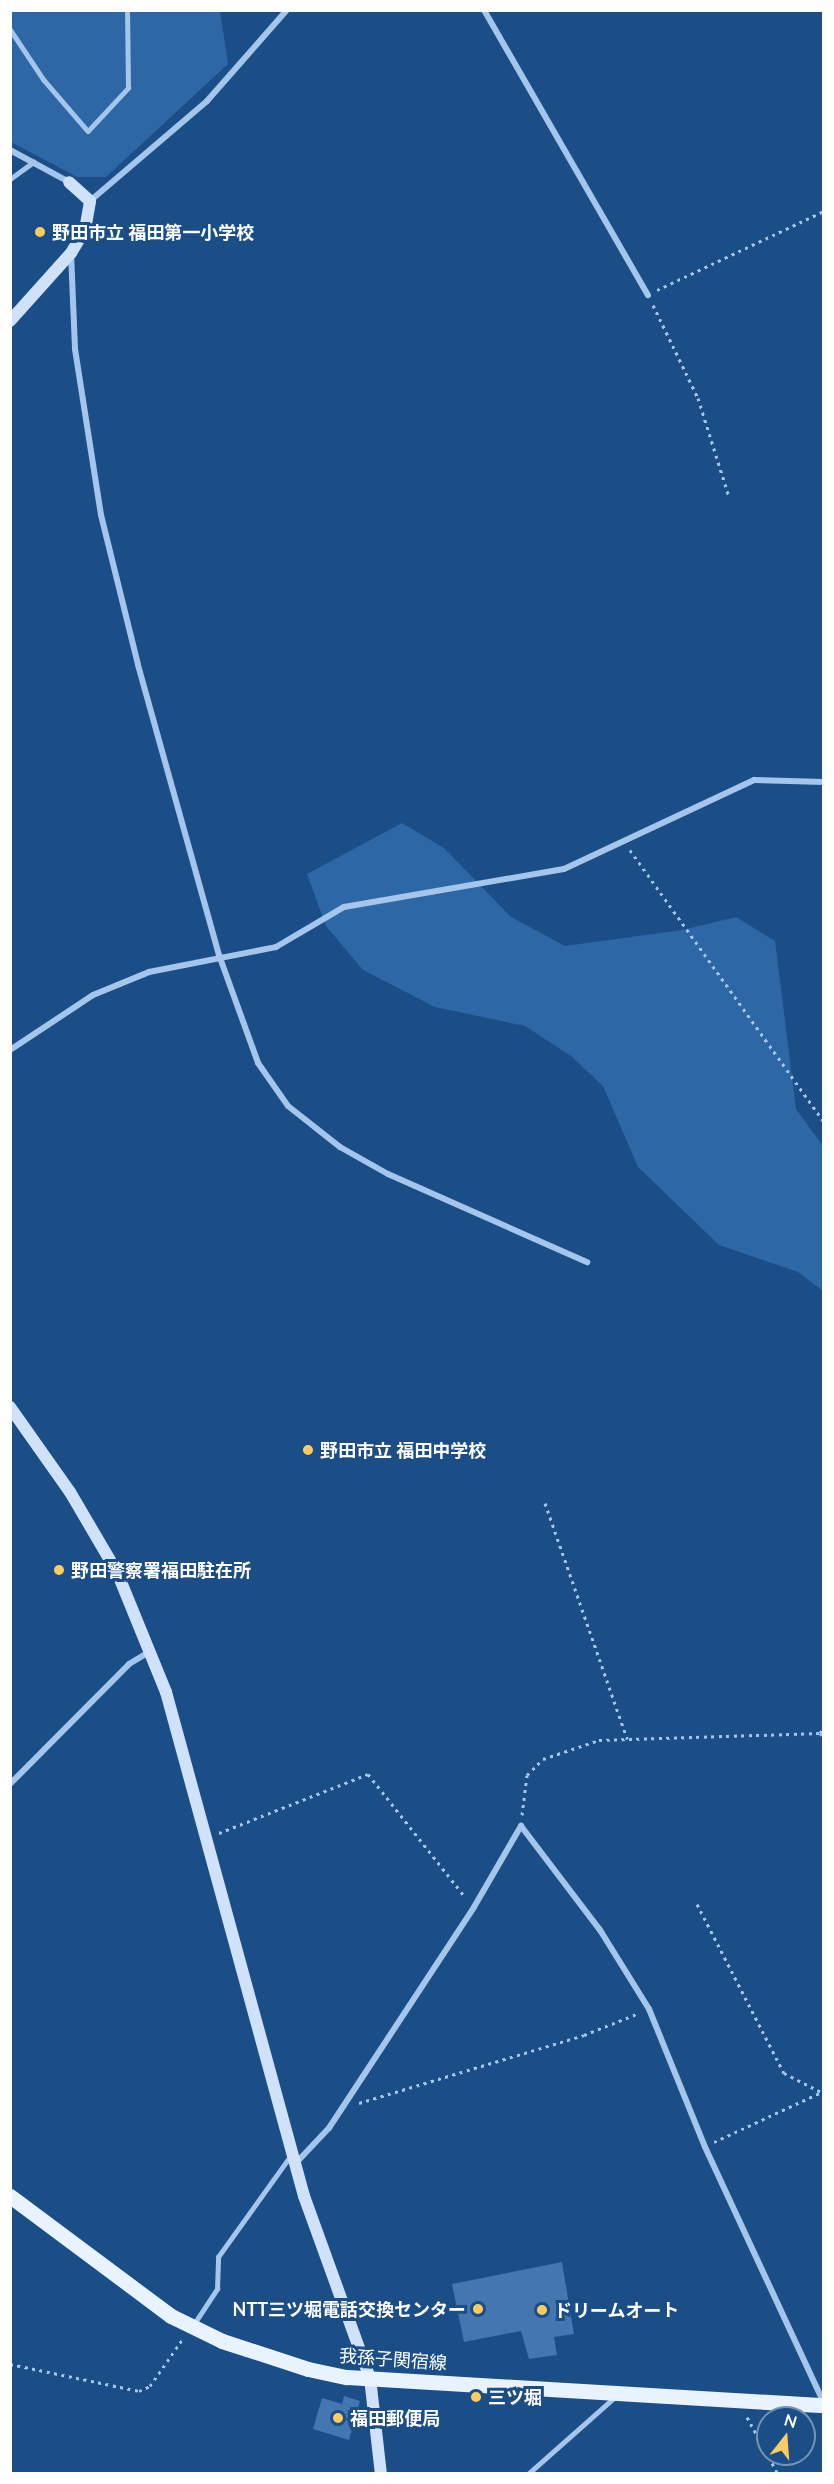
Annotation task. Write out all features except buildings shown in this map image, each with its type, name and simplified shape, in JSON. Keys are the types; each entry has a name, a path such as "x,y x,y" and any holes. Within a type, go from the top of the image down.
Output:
{"main road":[{"name":"我孫子関宿線","path":"10,2196 116,2279 192,2327 286,2363 370,2378 824,2404"}],"street":[{"path":"10,321 71,253 85,230 90,201 207,101 287,10"},
{"path":"484,10 648,294"},
{"path":"10,150 69,182 90,201"},
{"path":"71,253 75,349 101,515 138,665 219,955 258,1062 288,1106 311,1126 388,1174 587,1262"},
{"path":"10,1050 93,995 149,972 219,955 276,947 344,907 564,868 754,780 824,782"},
{"path":"10,1407 70,1492 117,1572 151,1651 206,1838 294,2158 370,2378 381,2474"},
{"path":"10,1784 129,1664 151,1651"},
{"path":"294,2158 329,2128 474,1907 521,1826 600,1930 649,2009 705,2147 824,2404"}],"lane":[{"path":"10,29 44,80 88,131 129,88 127,10"},
{"path":"10,179 33,162"},
{"path":"192,2327 216,2289 218,2257 294,2158"},
{"path":"528,2474 621,2392"}],"path":[{"path":"729,497 698,398 648,294 824,212"},
{"path":"624,841 824,1122"},
{"path":"545,1503 627,1739"},
{"path":"820,1733 824,1727"},
{"path":"521,1826 527,1775 543,1759 599,1740 820,1733"},
{"path":"820,1733 824,1738"},
{"path":"206,1838 368,1774 474,1907"},
{"path":"697,1904 784,2073 822,2092"},
{"path":"340,2108 584,2035 649,2009"},
{"path":"705,2147 822,2092"},
{"path":"10,2364 139,2391 150,2386 192,2327"},
{"path":"738,2400 778,2474"}],"shaded area":[{"path":"11,11 220,11 228,64 106,177 77,177 11,142"},
{"path":"402,823 444,848 511,917 565,946 682,930 736,917 775,941 796,1109 823,1146 823,1291 798,1272 719,1245 638,1167 603,1086 571,1056 525,1026 435,1007 363,970 326,926 307,874"}],"place":[{"name":"野田市立 福田第一小学校","path":"40,232"},
{"name":"野田市立 福田中学校","path":"308,1450"},
{"name":"野田警察署福田駐在所","path":"59,1570"},
{"name":"NTT三ツ堀電話交換センター","path":"478,2309"},
{"name":"ドリームオート","path":"542,2310"},
{"name":"三ツ堀","path":"476,2397"},
{"name":"福田郵便局","path":"338,2418"}]}
